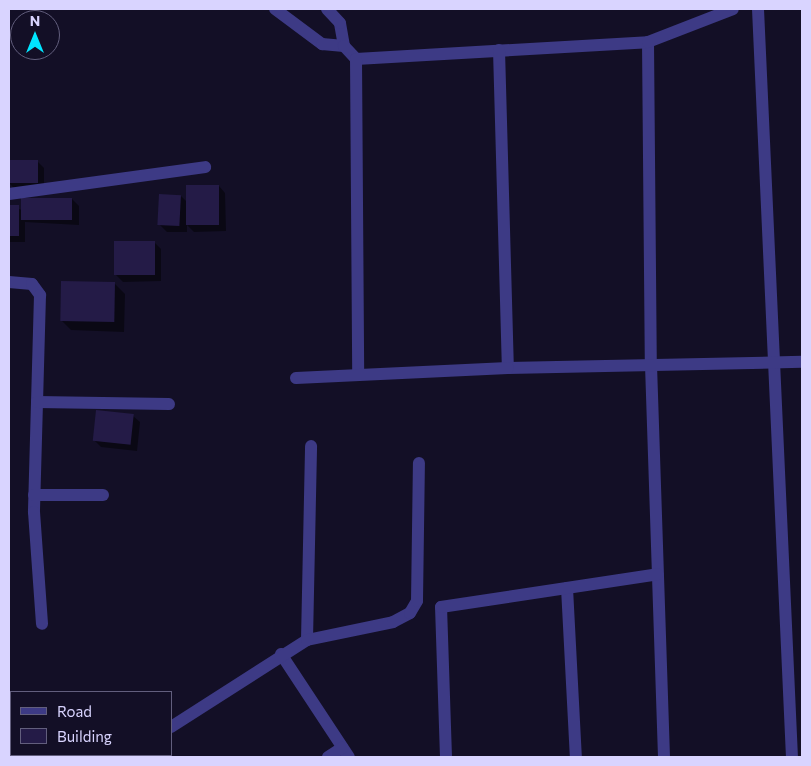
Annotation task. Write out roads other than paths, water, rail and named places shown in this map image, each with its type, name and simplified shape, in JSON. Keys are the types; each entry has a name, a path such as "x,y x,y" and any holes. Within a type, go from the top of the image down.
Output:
{"street":[{"path":"275,9 322,44 344,46"},
{"path":"327,9 340,23 344,46 356,59 358,375"},
{"path":"356,59 648,42 734,9"},
{"path":"758,9 777,364 792,757"},
{"path":"648,42 651,366 664,757"},
{"path":"499,50 508,368"},
{"path":"9,194 205,167"},
{"path":"9,282 32,284 40,295 34,495 42,624"},
{"path":"296,378 508,368 802,362"},
{"path":"37,402 169,404"},
{"path":"307,640 311,446"},
{"path":"172,725 281,654 307,640 393,622 415,607 418,463"},
{"path":"34,495 103,495"},
{"path":"446,757 441,607 658,574"},
{"path":"567,588 576,757"},
{"path":"281,654 346,753 328,757"}]}
